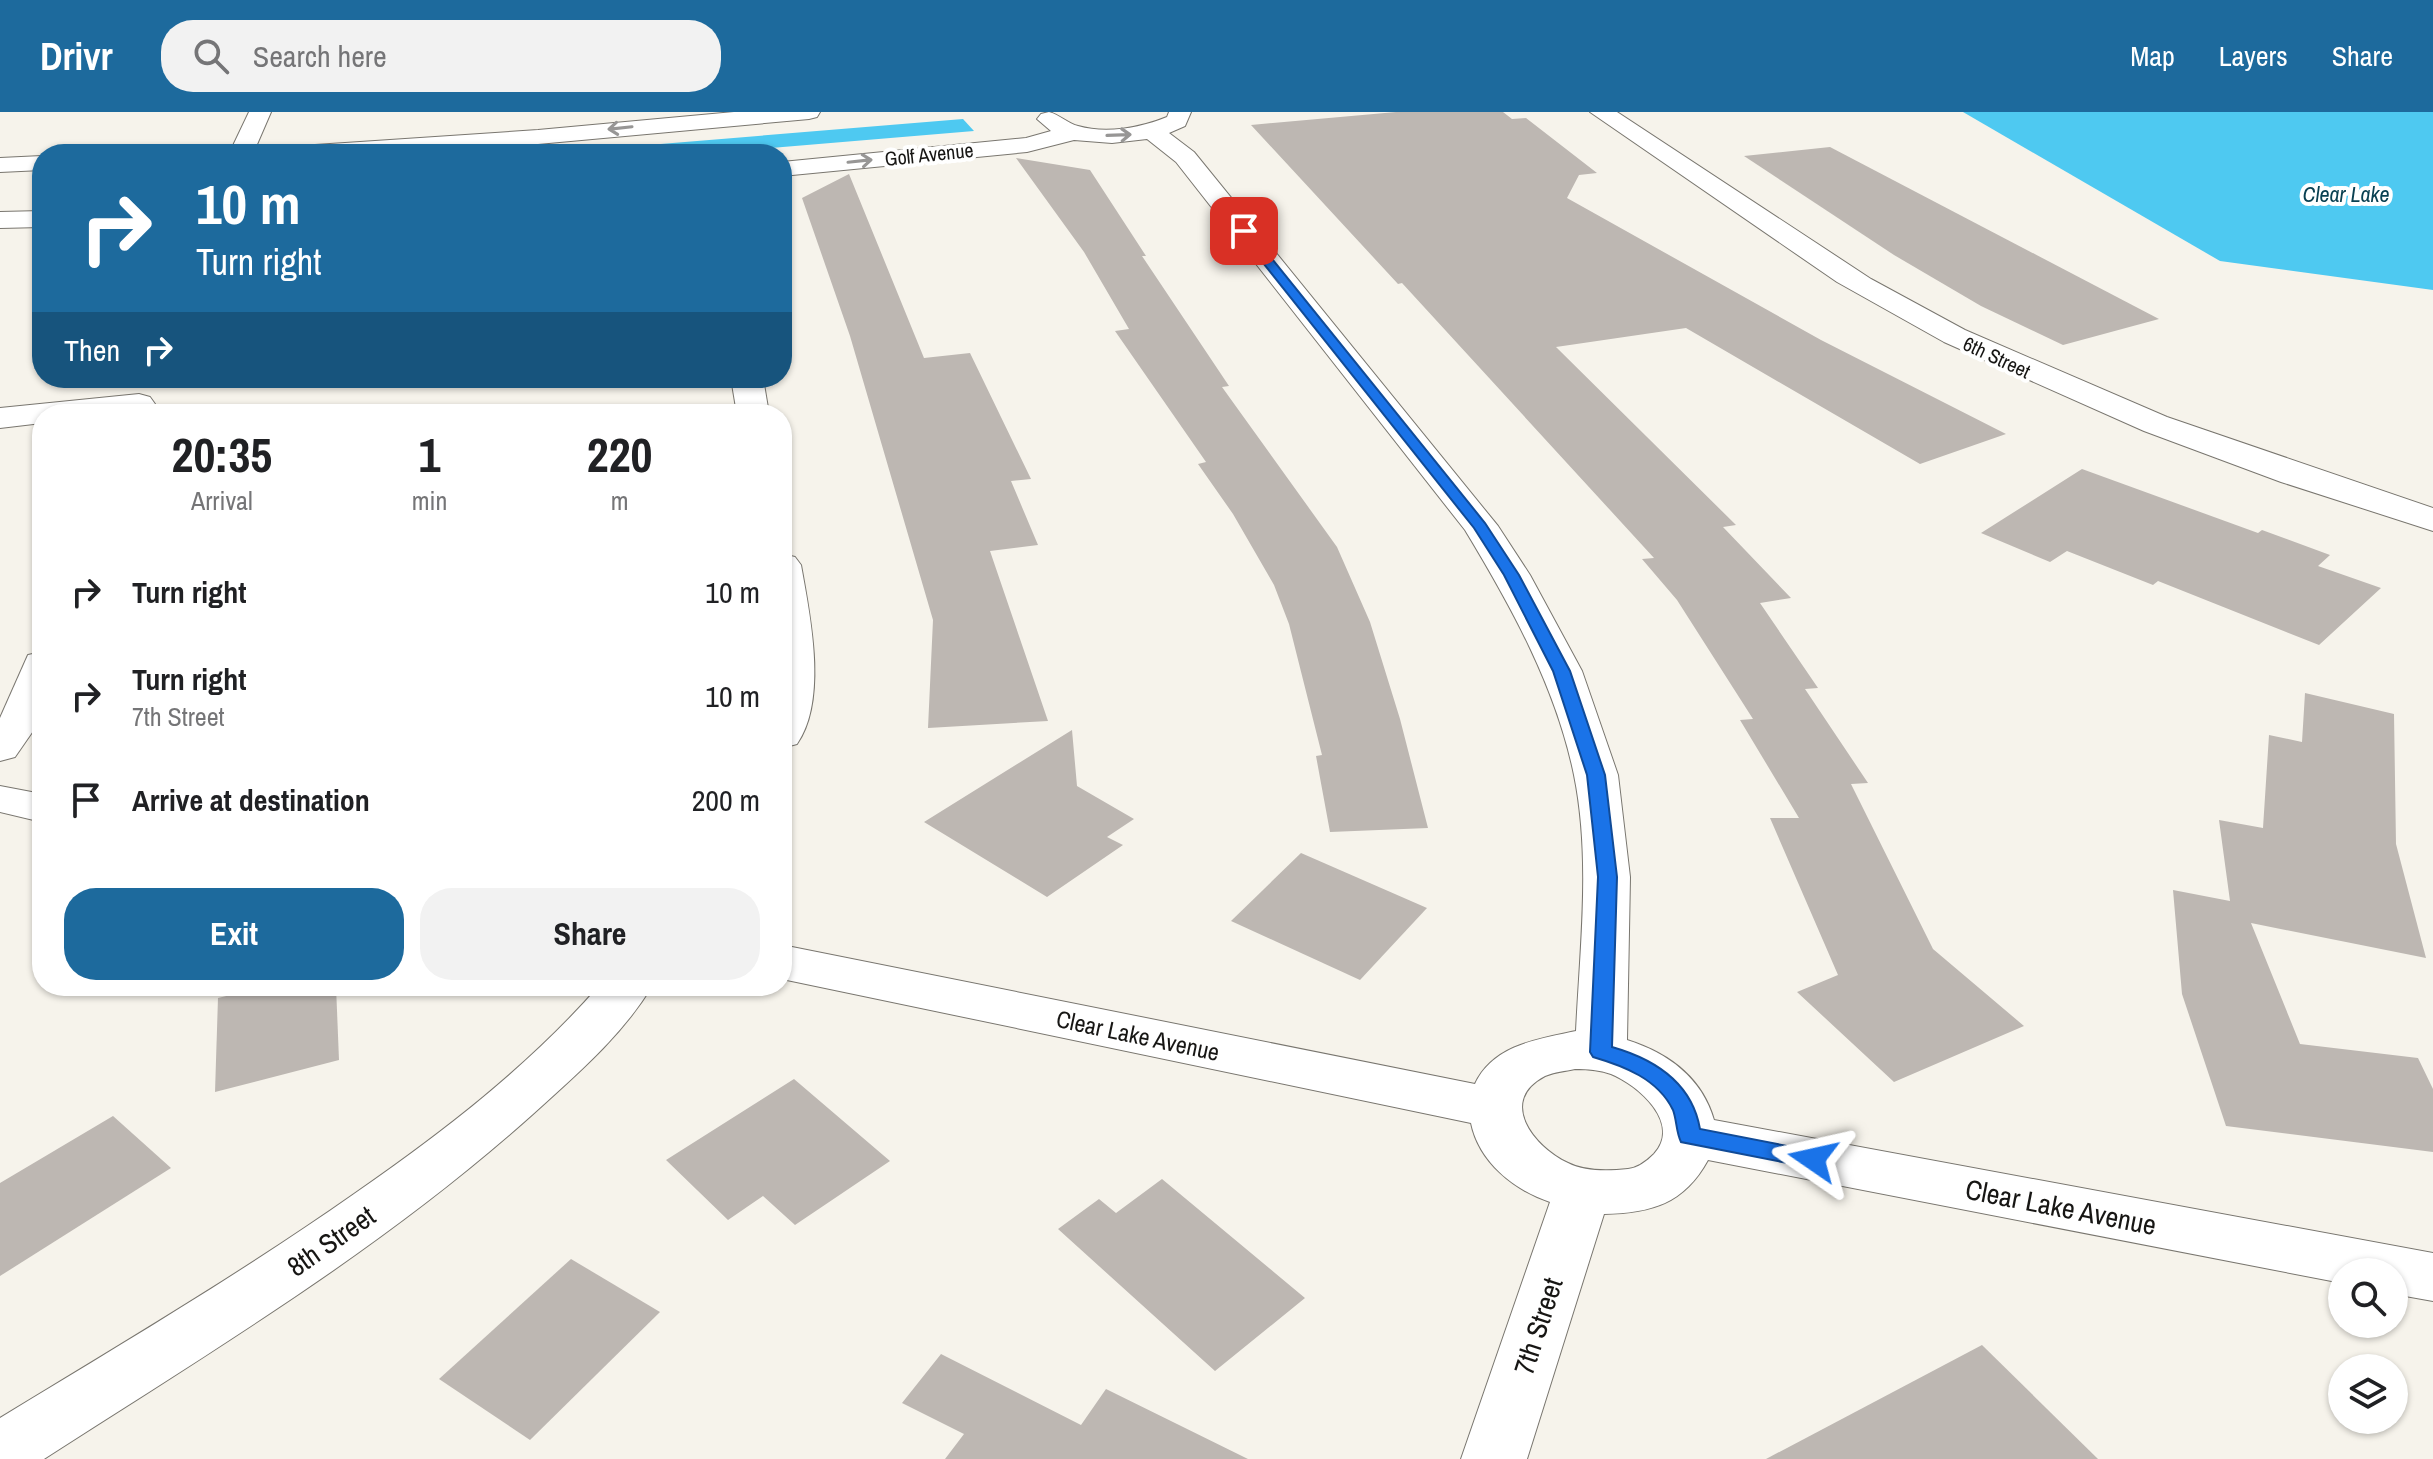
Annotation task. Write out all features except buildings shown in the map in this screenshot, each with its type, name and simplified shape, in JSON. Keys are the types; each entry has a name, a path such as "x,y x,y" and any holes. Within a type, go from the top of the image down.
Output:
{"street":[{"path":"246,144 260,112"},
{"path":"425,144 538,137 708,116 809,112"},
{"path":"1048,112 1050,122 1075,132 1114,135 1166,122 1185,157 1480,526 1511,575 1562,671 1596,775 1607,877 1601,1052"},
{"name":"6th Street","path":"1601,112 1838,270 1886,300 1974,347 2082,396 2211,447 2433,520"},
{"name":"Golf Avenue","path":"792,168 1027,145 1075,132"},
{"path":"0,165 32,163"},
{"path":"0,220 32,219"},
{"path":"104,404 141,399"},
{"path":"0,418 32,414"},
{"path":"792,621 792,688"},
{"path":"0,748 23,715 32,691"},
{"path":"0,799 32,806"},
{"name":"Clear Lake Avenue","path":"792,964 1494,1108"},
{"name":"8th Street","path":"0,1452 284,1275 449,1157 579,1043 619,996"},
{"path":"1549,1052 1601,1052 1630,1060 1655,1074 1674,1093 1686,1114 1689,1136 1684,1158 1668,1176 1643,1189 1614,1194 1582,1192 1553,1183 1528,1169 1509,1150 1497,1129 1494,1108 1498,1089 1509,1073 1526,1060 1549,1052"},
{"name":"Clear Lake Avenue","path":"1689,1136 2433,1277"},
{"name":"7th Street","path":"1494,1459 1582,1192"}],"water":[{"name":"Clear Lake","path":"1963,112 2433,112 2433,290 2220,261"},
{"path":"963,119 974,131 792,146 660,144"}],"route":[{"path":"1244,231 1480,526 1511,575 1562,671 1596,775 1607,877 1601,1052 1630,1060 1655,1074 1674,1093 1686,1114 1689,1136 1813,1159"}]}
